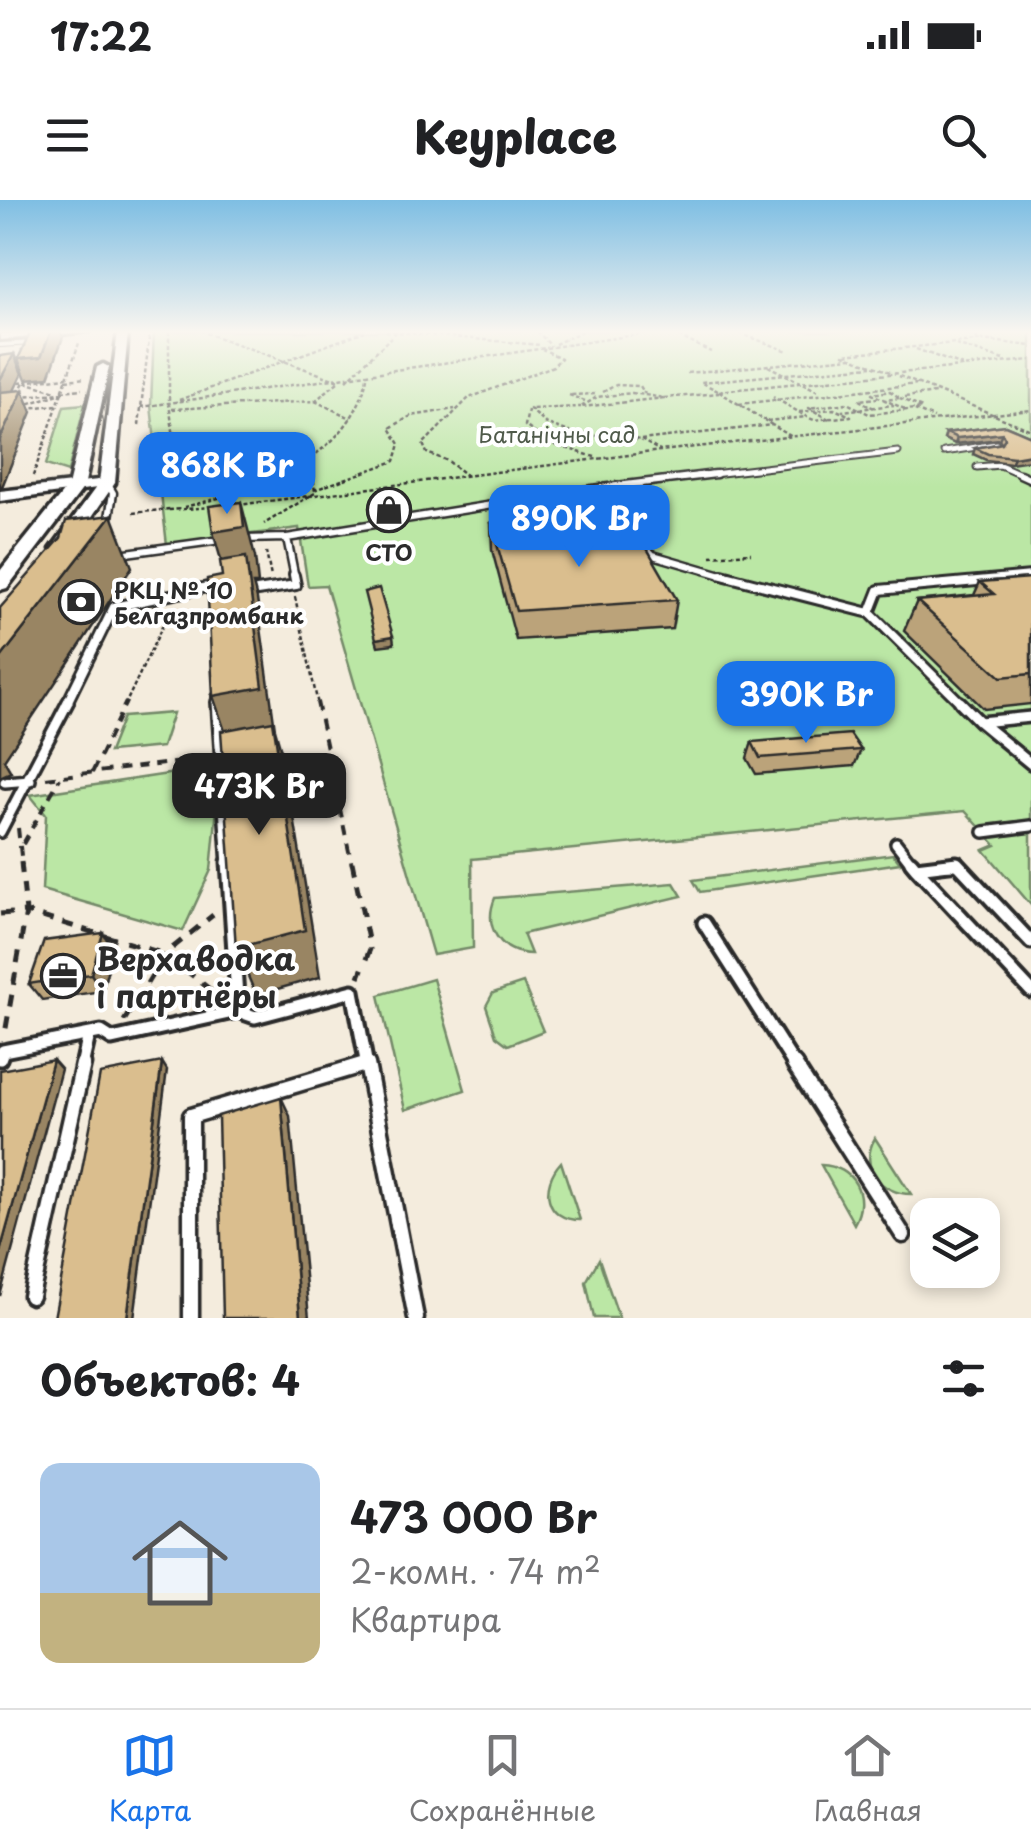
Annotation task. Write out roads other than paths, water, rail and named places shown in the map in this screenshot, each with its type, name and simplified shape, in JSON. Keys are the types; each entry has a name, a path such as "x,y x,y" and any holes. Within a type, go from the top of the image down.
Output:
{"main road":[{"path":"0,584 76,487 99,383"},
{"path":"56,561 107,483 118,383"},
{"path":"0,496 107,483"}],"lane":[{"path":"944,452 996,444"},
{"path":"102,557 227,539 287,538 592,489 898,452"},
{"path":"977,468 1000,465 1031,479"},
{"path":"105,541 112,494 107,483"},
{"path":"592,489 662,560 870,613 980,722 1031,764"},
{"path":"0,832 30,780 114,607 212,586 211,599 296,584 287,538"},
{"path":"870,613 879,590 1031,576"},
{"path":"216,678 238,1011"},
{"path":"980,722 1031,718"},
{"path":"5,782 30,780"},
{"path":"984,832 1031,826"},
{"path":"896,842 1031,991"},
{"path":"916,868 957,862 1031,942"},
{"path":"704,923 903,1234"},
{"path":"1,1055 102,1032 112,1039 238,1011 255,1017 354,991 416,1318"},
{"path":"31,1296 89,1035"},
{"path":"190,1318 191,1116 367,1063"}],"place":[{"name":"СТО","path":"389,510"},
{"name":"РКЦ № 10 Белгазпромбанк","path":"81,602"},
{"name":"Верхаводка і партнёры","path":"63,976"}],"park label":[{"name":"Батанічны сад","path":"557,433"}]}
